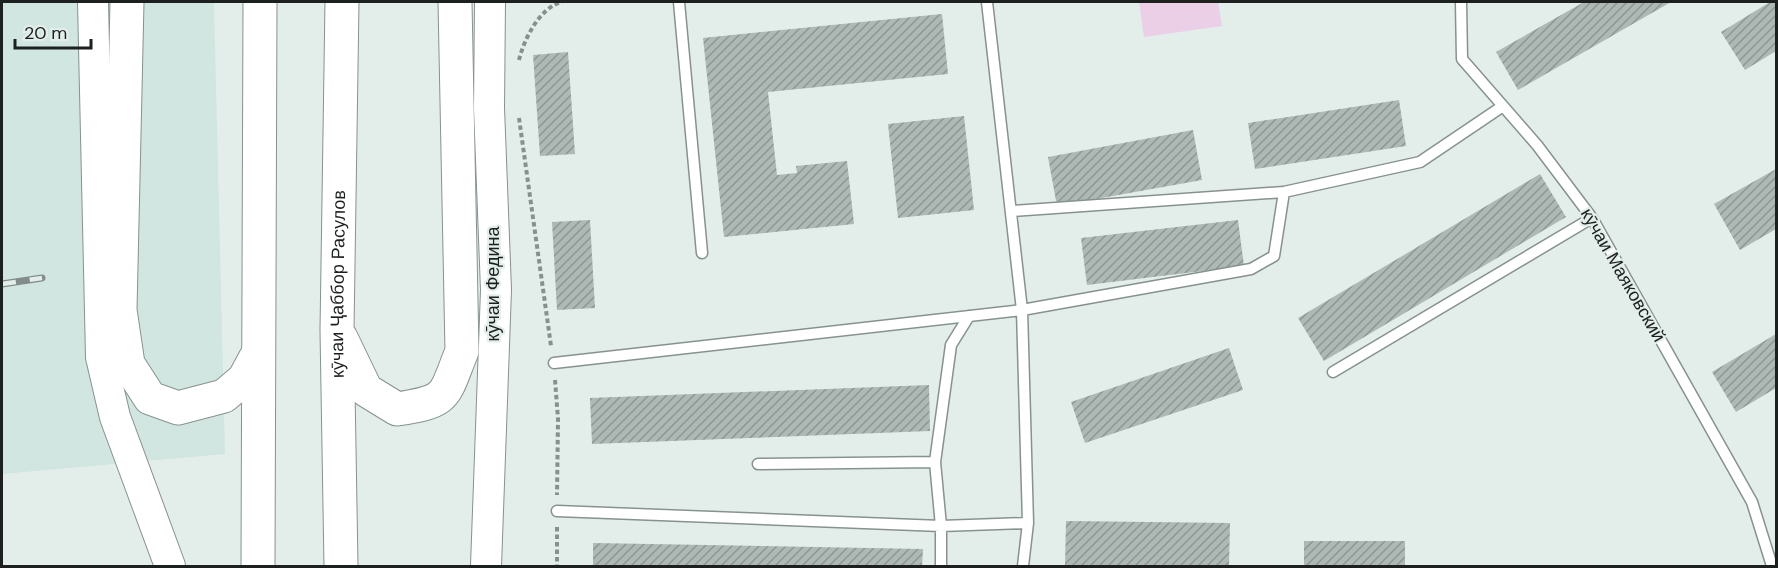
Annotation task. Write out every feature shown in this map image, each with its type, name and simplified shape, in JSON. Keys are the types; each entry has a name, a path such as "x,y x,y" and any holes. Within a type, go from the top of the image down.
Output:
{"main road":[{"path":"127,2 120,310 128,364 150,398 178,408 224,396 244,379 257,355"},
{"path":"258,567 260,2"},
{"name":"кӯчаи Ҷаббор Расулов","path":"341,567 337,330 342,2"},
{"path":"337,330 366,390 397,409 433,404 446,390 462,351 455,2"}],"street":[{"path":"93,2 101,357 115,417 170,567"},
{"name":"кӯчаи Федина","path":"486,567 496,290 489,108 490,2"},
{"path":"490,32 500,2"}],"lane":[{"path":"679,2 702,253"},
{"path":"987,2 1022,310 1028,523 1023,567"},
{"name":"кӯчаи Маяковский","path":"1461,2 1462,59 1503,106 1592,218 1752,502 1774,564"},
{"path":"1011,211 1284,192 1420,162 1503,106"},
{"path":"554,363 1022,310 1251,268 1274,256 1284,192"},
{"path":"1333,372 1592,218"},
{"path":"941,567 941,526 935,462 951,345 969,316"},
{"path":"758,464 935,462"},
{"path":"556,511 941,526 1028,523"}],"path":[{"path":"518,65 523,43 551,4 562,2"},
{"path":"518,107 554,363 558,419 556,567"}],"shaded area":[{"path":"2,2 214,2 225,454 2,474"},
{"path":"1139,2 1218,2 1222,26 1144,37"}],"building":[{"path":"1584,2 1671,2 1518,90 1496,52"},
{"path":"1770,2 1776,2 1776,51 1745,70 1721,32"},
{"path":"942,14 948,74 768,92 777,175 797,173 796,166 847,161 854,224 724,237 703,38"},
{"path":"568,52 575,154 540,156 533,55"},
{"path":"1399,100 1406,146 1255,169 1248,123"},
{"path":"964,116 974,210 898,218 888,124"},
{"path":"1193,130 1202,180 1057,206 1048,157"},
{"path":"1776,169 1776,229 1740,250 1714,204"},
{"path":"1540,174 1566,217 1324,361 1298,318"},
{"path":"590,220 595,308 557,310 552,222"},
{"path":"1238,220 1244,266 1087,285 1081,238"},
{"path":"1776,334 1776,388 1736,412 1712,372"},
{"path":"1229,348 1243,390 1085,443 1071,402"},
{"path":"929,385 930,431 592,444 590,398"},
{"path":"1066,521 1230,523 1229,566 1065,566"},
{"path":"1304,541 1405,541 1405,566 1304,566"},
{"path":"593,543 923,549 922,566 593,566"}],"railway":[{"path":"2,284 42,278"}]}
